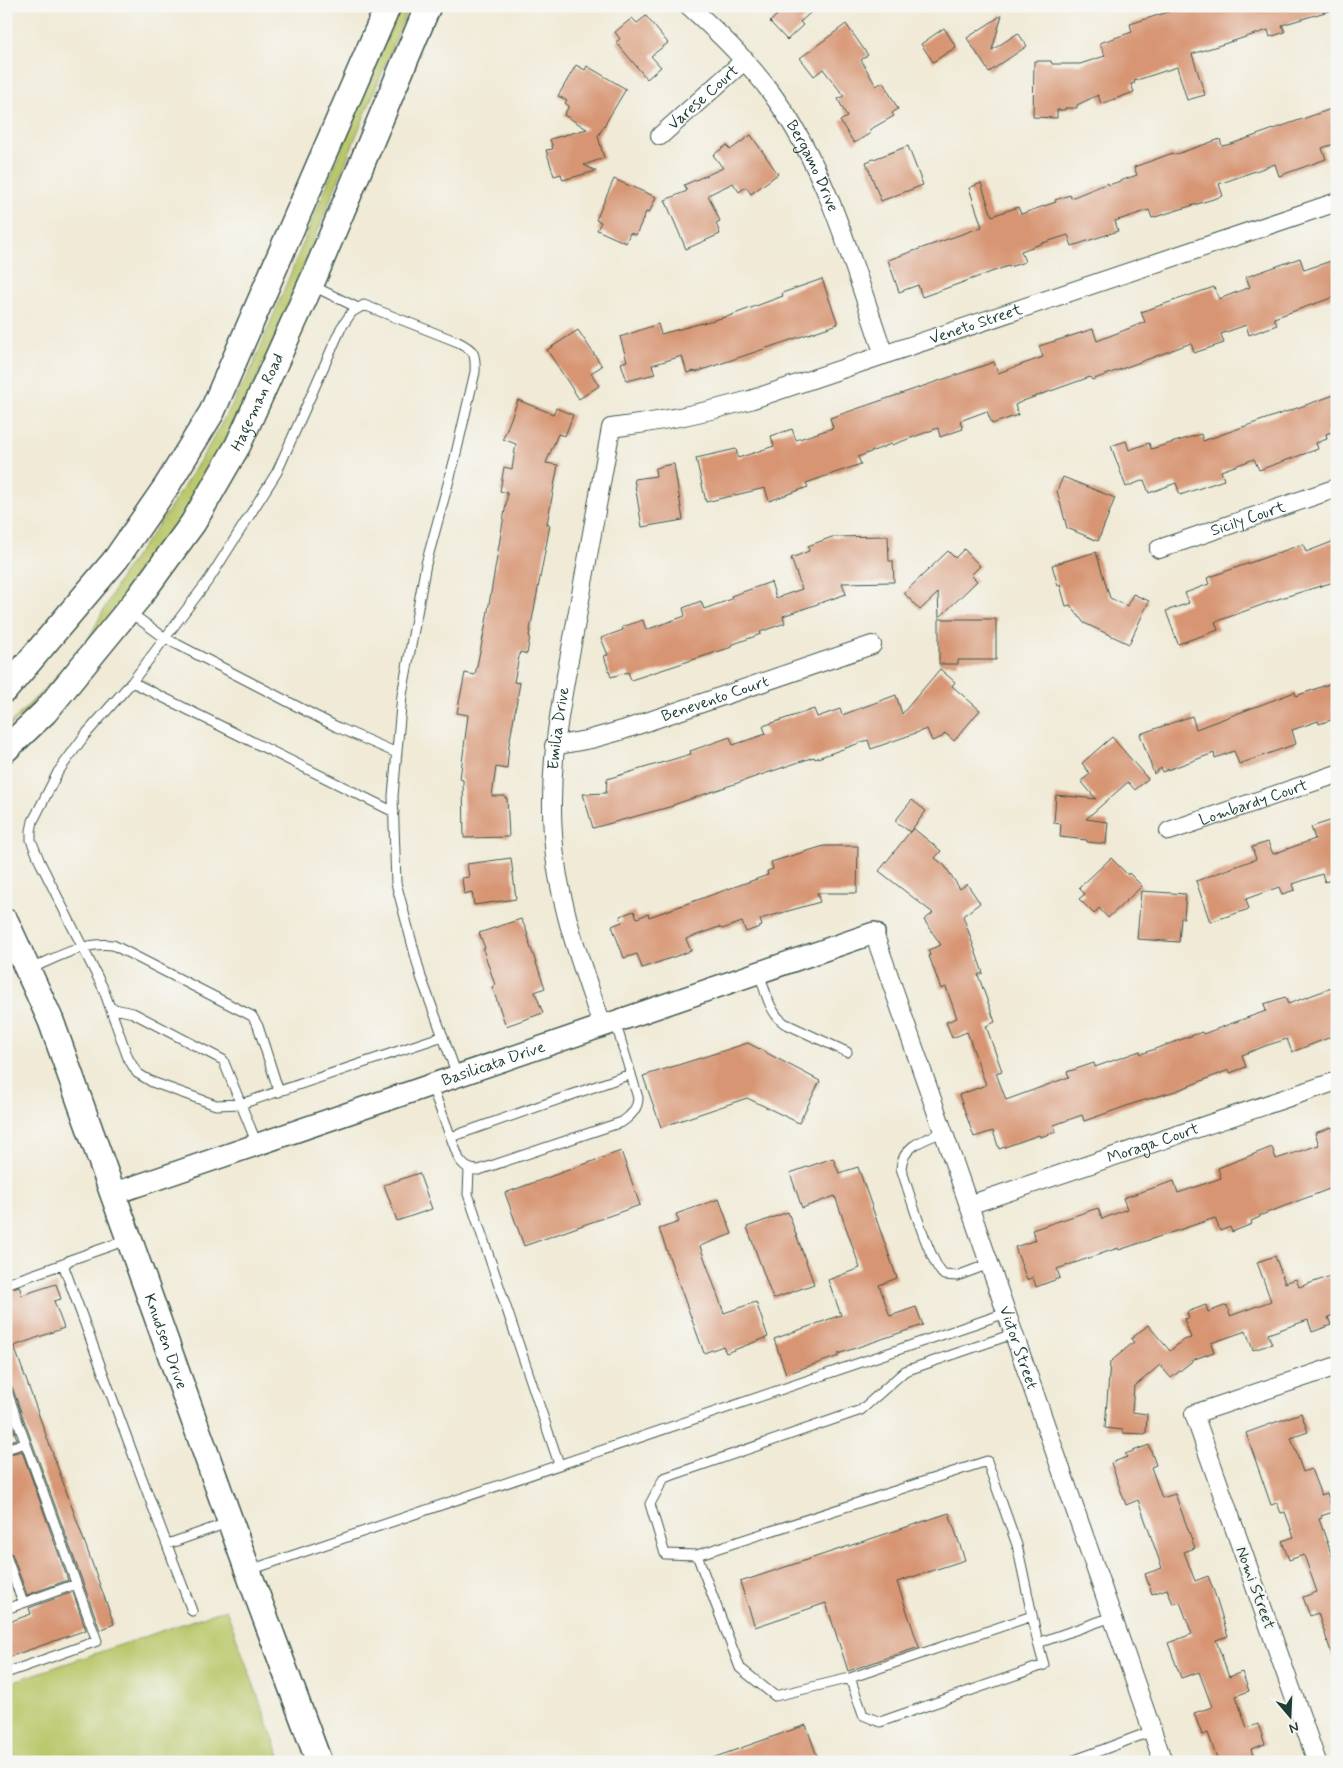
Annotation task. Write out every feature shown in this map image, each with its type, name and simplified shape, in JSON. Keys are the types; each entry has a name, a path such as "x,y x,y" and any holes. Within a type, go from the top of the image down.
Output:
{"main road":[{"path":"6,688 116,559 166,487 212,412 388,6"},
{"name":"Hageman Road","path":"6,749 45,712 127,611 193,523 238,445 310,285 428,6"},
{"name":"Knudsen Drive","path":"6,922 51,1021 230,1522 319,1762"}],"street":[{"name":"Bergamo Drive","path":"689,6 745,60 796,131 817,169 832,206 884,356"},
{"name":"Varese Court","path":"660,136 745,60"},
{"name":"Veneto Street","path":"611,428 658,422 703,413 750,400 1337,202"},
{"name":"Emilia Drive","path":"608,1023 571,933 559,885 553,836 551,787 554,746 611,428"},
{"name":"Sicily Court","path":"1159,548 1337,488"},
{"name":"Benevento Court","path":"554,746 591,739 623,730 872,645"},
{"name":"Lombardy Court","path":"1169,831 1337,774"},
{"name":"Basilicata Drive","path":"113,1194 608,1023 874,934"},
{"name":"Victor Street","path":"874,934 1163,1762"},
{"name":"Moraga Court","path":"969,1205 1337,1080"},
{"name":"Nomi Street","path":"1317,1762 1194,1414 1337,1366"}],"lane":[{"path":"310,285 358,308"},
{"path":"442,1036 241,1104 216,1105 152,1082 137,1073 128,1058 103,988 40,862 31,840 33,821 58,772 85,735 132,682 210,578 277,472 341,328 352,312 364,305 458,342 471,349 476,357 475,372 454,462 426,564 402,695 394,812 396,882 421,977 457,1075"},
{"path":"127,611 165,638 337,727 397,753"},
{"path":"132,682 394,812"},
{"path":"28,970 83,947 100,943 112,945 252,1016 258,1026 279,1092"},
{"path":"758,972 777,1018 847,1052"},
{"path":"110,1008 133,1013 219,1057 226,1065 257,1144"},
{"path":"431,1084 459,1160 469,1169 479,1170 622,1122 633,1114 638,1102 631,1074 608,1023"},
{"path":"451,1137 631,1074"},
{"path":"943,1132 914,1145 906,1152 902,1161 901,1168 921,1226 936,1267 944,1275 957,1276 989,1264"},
{"path":"469,1169 468,1194 559,1464"},
{"path":"6,1284 129,1239"},
{"path":"66,1263 65,1271 136,1466 168,1544 192,1611"},
{"path":"248,1571 1006,1313"},
{"path":"850,1678 863,1715 880,1722 1044,1665 1017,1545 987,1461 697,1555 665,1554 650,1504 664,1478 861,1410 905,1371 1013,1334"},
{"path":"6,1390 97,1641 6,1673"},
{"path":"6,1449 26,1443"},
{"path":"168,1544 230,1522"},
{"path":"697,1555 740,1668 775,1696 850,1678 1032,1616"},
{"path":"6,1556 23,1603"},
{"path":"6,1609 76,1584"},
{"path":"1038,1643 1112,1617"},
{"path":"1068,1762 1096,1757 1152,1731"}],"green space":[{"path":"400,6 409,6 269,351 222,448 167,541 126,599 50,686 6,731 6,727 41,693 88,640 122,575 169,510 209,446 252,368"},
{"path":"226,1609 282,1762 6,1762 6,1684"}],"building":[{"path":"771,6 818,6 800,22 803,25 787,40 770,22 778,14"},
{"path":"1187,6 1212,6 1214,10 1226,6 1331,6 1332,10 1282,25 1285,32 1270,37 1268,30 1192,54 1205,95 1187,100 1177,67 1134,81 1135,83 1131,84 1134,92 1101,104 1098,95 1077,105 1077,108 1057,110 1057,118 1033,117 1034,61 1051,61 1052,64 1080,64 1105,56 1100,43 1132,32 1130,24"},
{"path":"1002,15 992,50 1018,33 1027,46 989,72 967,38"},
{"path":"646,16 668,43 651,56 661,67 647,79 616,42 620,39 615,32 632,18 637,23"},
{"path":"846,24 868,55 861,60 876,86 883,82 898,109 892,113 894,116 869,130 871,133 854,143 840,121 847,117 838,99 844,96 823,69 814,76 800,58"},
{"path":"944,28 956,47 933,62 921,44"},
{"path":"576,65 585,70 587,66 626,89 598,136 604,158 584,165 596,171 563,180 561,174 554,176 546,150 553,149 550,139 587,129 564,115 569,106 565,103 567,100 558,96"},
{"path":"1331,109 1337,126 1337,143 1322,148 1326,159 1279,176 1275,164 1219,184 1223,196 1152,218 1149,210 1115,221 1118,231 1072,246 1068,235 1046,242 1021,251 1025,262 1008,266 922,297 918,285 899,292 888,260 982,227 969,188 981,183 992,216 1018,207 1021,214 1056,202 1055,200 1070,195 1071,198 1108,183 1109,185 1137,175 1134,167 1173,153 1174,155 1220,139 1222,146 1231,144"},
{"path":"751,135 778,174 751,194 746,187 739,192 733,183 708,195 720,221 716,223 720,234 686,249 665,200 687,191 684,185 723,168 713,155 727,145 730,150"},
{"path":"908,146 923,185 881,201 866,162"},
{"path":"614,179 656,197 649,213 646,212 636,235 630,233 626,243 597,230 601,222 596,220"},
{"path":"1300,258 1304,270 1337,259 1337,296 1274,318 1277,325 1249,335 1246,325 1221,334 1224,343 1194,353 1191,343 1092,380 1090,377 1023,401 1015,405 1018,415 992,424 987,411 960,421 963,429 940,437 938,428 891,444 858,457 861,464 806,483 808,487 769,501 765,488 706,502 696,458 736,449 738,458 774,446 771,436 792,429 796,440 833,428 830,418 994,362 998,373 1043,357 1039,346 1093,329 1097,341 1145,322 1141,312 1214,287 1219,299 1250,287 1246,277"},
{"path":"822,279 838,324 696,372 687,373 682,356 652,365 655,374 627,381 621,363 627,361 620,337 658,324 661,334 729,316 783,296 782,293"},
{"path":"578,330 602,366 591,373 599,386 579,399 547,350"},
{"path":"1337,394 1337,430 1326,434 1327,439 1316,443 1318,449 1259,470 1254,459 1221,471 1224,480 1180,495 1176,483 1149,493 1144,480 1126,487 1111,446 1126,441 1129,450 1149,443 1151,449 1201,434 1203,441"},
{"path":"518,400 553,414 556,408 573,415 565,436 558,434 546,463 558,465 547,524 550,525 527,654 520,652 514,682 520,683 509,745 507,769 496,767 492,796 505,796 507,798 509,837 464,838 463,780 460,779 468,715 457,713 465,673 475,675 485,628 507,498 507,493 500,491 504,467 512,469 516,444 503,439"},
{"path":"674,464 683,520 642,527 634,479 656,476 655,469"},
{"path":"1063,477 1115,498 1098,541 1067,528 1057,491"},
{"path":"888,536 889,561 893,561 894,582 842,583 846,594 783,616 785,623 731,645 732,647 631,680 628,672 611,677 604,656 608,655 601,638 623,630 622,627 643,620 646,630 685,616 683,608 701,601 704,609 732,599 731,596 771,582 776,598 802,589 791,558 809,551 808,546 832,537"},
{"path":"1337,540 1337,581 1278,599 1215,622 1218,630 1178,644 1166,611 1189,603 1185,593 1209,584 1207,578 1303,544 1306,552"},
{"path":"964,549 980,566 971,575 977,581 939,618 938,593 920,610 904,593 948,551 955,558"},
{"path":"1096,552 1110,598 1127,606 1133,594 1149,601 1129,644 1084,623 1070,605 1066,606 1060,585 1058,586 1052,565"},
{"path":"939,619 996,619 996,660 958,660 958,664 939,664"},
{"path":"940,669 955,682 952,686 980,710 954,741 945,733 942,737 932,741 927,729 871,749 868,740 673,806 593,828 583,794 606,793 607,779 691,754 690,751 730,737 733,745 766,734 763,726 814,709 817,717 840,709 842,715 896,695 902,714"},
{"path":"1337,681 1337,718 1319,724 1318,721 1292,730 1296,744 1239,764 1234,751 1215,758 1214,753 1162,772 1161,768 1154,774 1140,734 1192,716 1196,729 1295,692 1296,696"},
{"path":"1112,737 1148,779 1135,790 1128,782 1086,819 1108,822 1106,844 1060,837 1061,824 1054,823 1056,795 1096,799 1081,781 1090,774 1082,763"},
{"path":"912,800 926,811 910,832 895,821"},
{"path":"1333,820 1337,830 1337,878 1325,882 1322,874 1293,884 1295,890 1282,894 1279,887 1246,899 1249,909 1210,922 1196,881 1256,859 1252,847 1268,842 1273,854 1315,839 1311,827"},
{"path":"913,828 941,851 935,858 945,866 960,889 967,884 980,903 963,916 983,973 978,975 995,1022 986,1026 1002,1071 996,1073 1006,1100 1069,1077 1067,1072 1094,1063 1095,1067 1140,1051 1141,1054 1266,1011 1264,1004 1285,997 1288,1004 1337,986 1337,1032 1331,1034 1331,1037 1292,1052 1287,1039 1268,1045 1242,1055 1246,1067 1230,1073 1229,1070 1176,1091 1084,1121 1082,1115 1054,1125 1056,1132 1040,1137 1039,1135 999,1149 993,1131 974,1137 959,1095 986,1085 967,1032 952,1038 946,1022 957,1018 946,987 941,989 929,956 928,950 941,945 924,920 933,913 879,871"},
{"path":"824,846 858,846 857,893 817,893 820,902 760,919 762,926 746,932 742,922 722,929 719,927 686,939 691,951 642,968 637,954 624,958 612,926 622,922 620,916 634,911 637,918 648,914 649,917 768,875 767,871 773,869 771,862"},
{"path":"511,858 516,899 474,905 472,892 464,894 462,878 469,877 467,864"},
{"path":"1111,858 1142,886 1108,918 1099,908 1094,914 1079,899 1085,894 1079,888"},
{"path":"1141,891 1186,894 1179,942 1137,939"},
{"path":"521,919 545,988 535,992 543,1013 506,1026 492,987 495,985 479,933"},
{"path":"748,1043 820,1081 799,1123 747,1098 661,1127 643,1076"},
{"path":"1332,1127 1337,1140 1337,1186 1259,1216 1251,1221 1252,1224 1232,1232 1230,1227 1220,1231 1215,1218 1057,1269 1060,1278 1036,1287 1033,1277 1027,1280 1015,1247 1036,1240 1032,1230 1098,1208 1102,1219 1127,1209 1123,1198 1174,1181 1178,1193 1221,1178 1218,1168 1272,1147 1276,1159 1319,1145 1315,1133"},
{"path":"621,1151 640,1205 524,1246 505,1193"},
{"path":"833,1158 839,1173 858,1167 897,1278 879,1285 890,1316 916,1307 923,1325 786,1374 774,1339 841,1315 828,1280 860,1268 835,1196 802,1208 790,1173"},
{"path":"419,1173 432,1209 397,1221 384,1185"},
{"path":"719,1199 732,1234 700,1246 724,1313 756,1302 768,1337 726,1353 723,1346 704,1353 659,1229 679,1222 676,1214"},
{"path":"788,1212 814,1284 773,1299 747,1227"},
{"path":"1275,1256 1285,1283 1296,1279 1299,1287 1337,1274 1337,1314 1328,1317 1331,1325 1312,1332 1308,1320 1268,1334 1272,1344 1253,1350 1246,1331 1211,1343 1214,1352 1195,1359 1171,1378 1160,1365 1134,1387 1132,1412 1147,1414 1146,1434 1123,1433 1123,1430 1105,1428 1110,1362 1134,1342 1131,1339 1148,1325 1170,1351 1183,1340 1191,1338 1184,1319 1189,1318 1187,1312 1206,1305 1208,1312 1227,1305 1230,1316 1271,1301 1257,1262"},
{"path":"56,1284 61,1299 54,1301 64,1328 14,1346 114,1624 100,1630 12,1387 6,1383 6,1290 19,1286 22,1295"},
{"path":"6,1408 17,1439 6,1442"},
{"path":"1301,1413 1308,1432 1291,1438 1303,1472 1311,1469 1321,1495 1327,1493 1333,1512 1321,1516 1322,1518 1319,1519 1337,1570 1337,1661 1334,1661 1318,1613 1310,1616 1303,1597 1317,1592 1304,1555 1289,1560 1282,1541 1294,1537 1285,1512 1281,1513 1277,1503 1271,1505 1246,1433"},
{"path":"1149,1445 1156,1465 1151,1467 1162,1498 1175,1494 1195,1548 1184,1552 1195,1581 1208,1576 1216,1597 1228,1636 1216,1640 1229,1677 1242,1672 1249,1691 1236,1696 1247,1728 1258,1724 1265,1744 1251,1749 1255,1762 1218,1762 1208,1733 1202,1735 1194,1713 1212,1707 1199,1672 1181,1678 1168,1643 1192,1634 1180,1602 1173,1604 1167,1589 1152,1594 1145,1574 1162,1568 1138,1500 1126,1505 1111,1463 1127,1457 1125,1454"},
{"path":"22,1451 68,1580 27,1595 12,1554 6,1550 6,1455"},
{"path":"949,1513 965,1560 897,1582 919,1647 848,1671 826,1603 755,1627 740,1582"},
{"path":"73,1592 86,1630 6,1658 6,1623 31,1614 29,1608"},
{"path":"806,1725 819,1762 707,1762 707,1760"}]}
